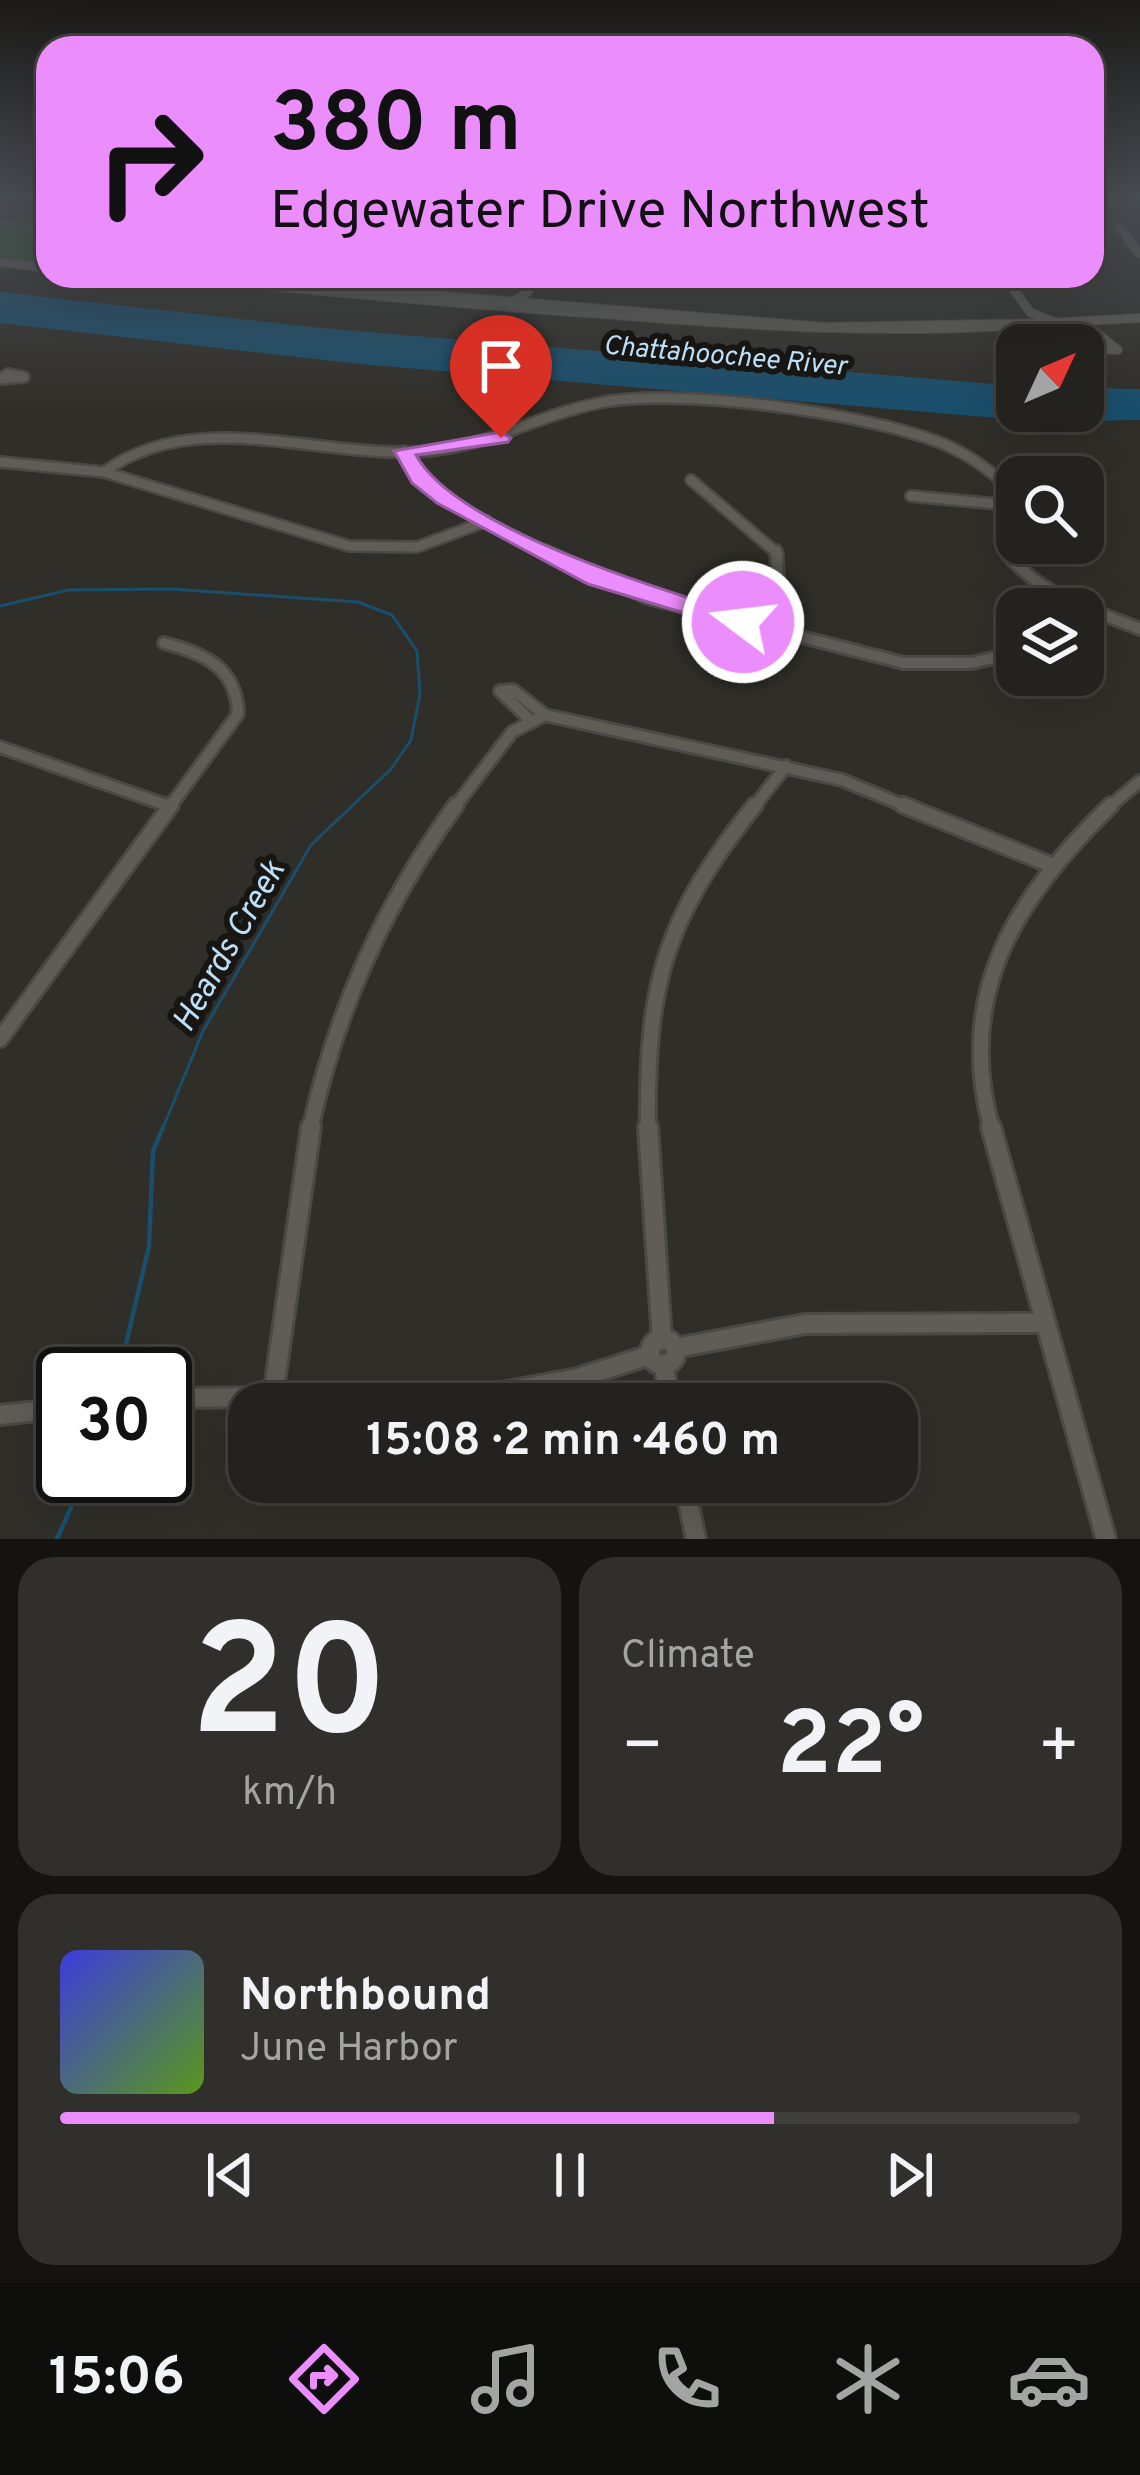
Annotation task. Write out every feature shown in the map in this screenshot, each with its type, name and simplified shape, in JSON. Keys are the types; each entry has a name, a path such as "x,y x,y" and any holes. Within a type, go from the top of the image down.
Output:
{"street":[{"path":"313,288 860,329 1029,317 1050,322"},
{"path":"334,288 509,304 530,288"},
{"path":"1014,288 1029,317"},
{"path":"527,293 532,305"},
{"path":"532,305 874,333 1140,316"},
{"path":"1081,320 1111,345"},
{"path":"104,472 152,448 216,437 404,451 491,441 578,406 616,400 832,417 905,428 979,460 996,473"},
{"path":"404,451 427,486 613,586 920,664 972,663 996,657"},
{"path":"0,462 104,472 349,546 417,547 487,521"},
{"path":"691,480 780,557 778,579 743,622"},
{"path":"911,496 996,504"},
{"path":"1016,564 1047,588"},
{"path":"1104,615 1140,628"},
{"path":"0,1039 166,806 232,728 240,698 233,680 218,663 164,643"},
{"path":"275,1383 308,1120 354,973 425,846 515,729 537,717 786,766 881,792 1051,865"},
{"path":"1,749 166,806"},
{"path":"667,1383 648,1049 659,966 694,886 786,766"},
{"path":"1106,1539 978,1080 974,1036 984,995 1051,865 1140,782"},
{"path":"551,1383 663,1352 805,1324 1046,1323"},
{"path":"192,1398 228,1397"},
{"path":"0,1414 36,1411"},
{"path":"688,1503 696,1539"}],"water":[{"path":"0,292 321,328 996,384 996,418 360,364 0,323"},
{"path":"1104,388 1140,389 1140,420 1104,421"}],"waterway":[{"name":"Heards Creek","path":"0,606 68,590 171,589 358,602 392,615 417,651 420,694 411,740 391,769 311,845 203,1031 162,1130"},
{"name":"Heards Creek","path":"125,1347 149,1246 153,1151 163,1127"},
{"name":"Heards Creek","path":"57,1539 73,1503"}],"route":[{"path":"501,438 454,448 404,451 419,479 445,498 596,579 630,593 743,622"}],"water label":[{"name":"Chattahoochee River","path":"725,355"}]}
